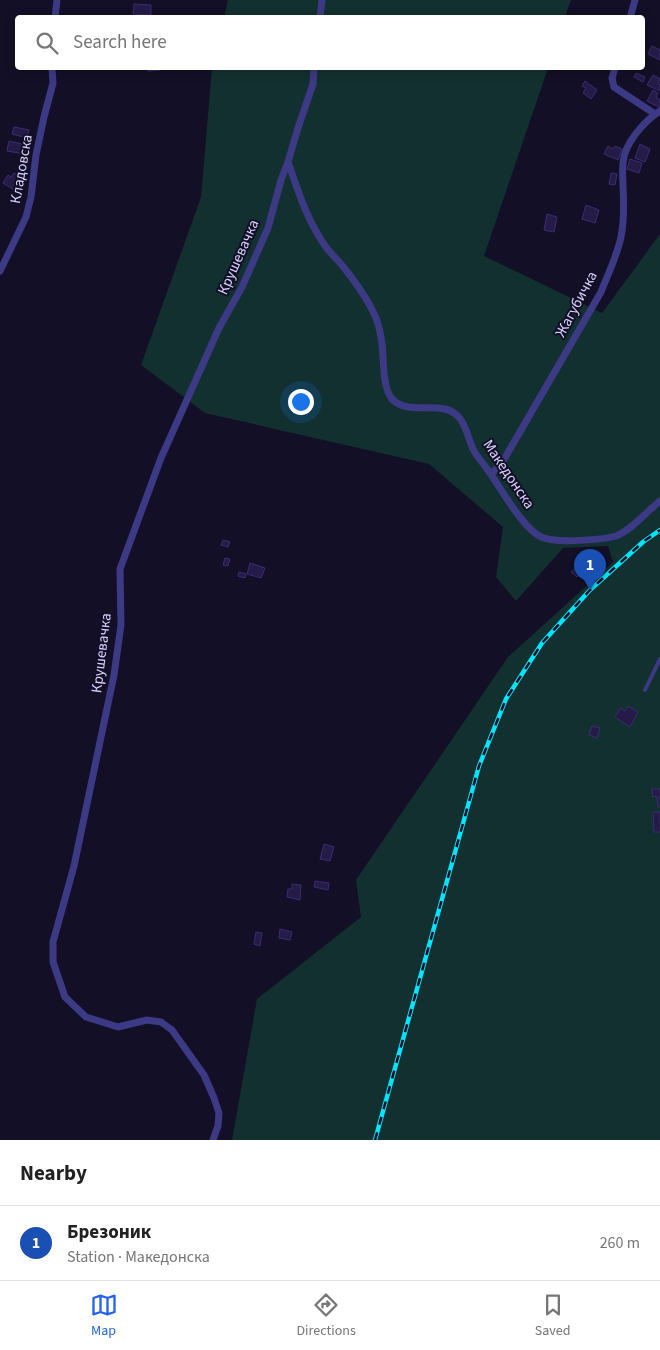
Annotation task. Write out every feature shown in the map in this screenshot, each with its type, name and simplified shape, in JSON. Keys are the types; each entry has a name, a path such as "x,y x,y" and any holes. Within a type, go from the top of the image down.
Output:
{"street":[{"path":"55,15 57,0"},
{"path":"320,15 322,0"},
{"path":"631,15 635,0"},
{"name":"Кладовска","path":"0,271 26,217 32,197 36,155 53,83 52,70"},
{"name":"Крушевачка","path":"214,1140 219,1113 214,1098 204,1075 172,1030 161,1022 147,1020 118,1028 86,1017 65,997 54,962 53,942 74,866 114,675 121,625 120,569 161,458 219,328 242,287 268,228 281,180 312,84 314,70"},
{"path":"614,70 612,78 614,87 658,113"},
{"name":"Жагубичка","path":"491,474 506,456 601,292 620,237 624,209 623,162 625,153 634,135 658,113"},
{"name":"Македонска","path":"288,162 306,214 320,240 350,275 376,318 382,342 386,389 390,397 397,403 407,406 420,408 438,407 456,414 462,420 474,451 514,509 532,530 544,538 594,540 616,536 626,530 660,501"}],"lane":[{"path":"645,690 660,659"}],"green space":[{"path":"228,0 571,0 566,15 225,15"},
{"path":"212,70 547,70 484,256 602,313 660,234 660,1140 232,1140 257,999 361,917 356,880 508,657 613,562 608,546 563,548 516,601 496,577 503,527 429,464 205,413 141,365 201,197"}],"building":[{"path":"134,4 151,5 151,15 133,14"},
{"path":"652,46 660,50 660,60 648,54"},
{"path":"636,73 645,77 643,82 634,77"},
{"path":"653,75 660,79 658,83 660,91 647,85"},
{"path":"585,81 597,90 591,99 583,93 586,88 582,86"},
{"path":"653,90 658,93 656,97 660,100 660,108 647,101"},
{"path":"14,127 29,130 27,138 12,134"},
{"path":"9,141 26,145 25,154 7,151"},
{"path":"640,144 650,149 645,162 635,158"},
{"path":"608,146 613,149 615,146 622,149 618,160 604,154"},
{"path":"630,159 642,163 639,173 627,169"},
{"path":"14,173 23,178 16,191 3,183 8,175 11,177"},
{"path":"611,173 617,174 615,185 609,184"},
{"path":"586,205 599,210 595,223 582,219"},
{"path":"547,214 557,217 554,232 544,230"},
{"path":"223,540 230,542 228,547 221,545"},
{"path":"225,558 230,559 228,566 223,565"},
{"path":"250,563 265,568 261,578 247,574"},
{"path":"579,565 584,570 577,577 571,572"},
{"path":"239,572 246,574 245,578 238,576"},
{"path":"628,706 638,712 630,727 615,717 620,708 625,711"},
{"path":"592,726 600,728 597,738 589,735"},
{"path":"652,789 660,789 660,807 658,807 657,796 653,797"},
{"path":"653,812 660,812 660,832 654,832"},
{"path":"324,844 334,847 330,861 320,859"},
{"path":"315,881 329,883 328,890 314,887"},
{"path":"292,884 301,885 300,900 287,897 288,889 292,889"},
{"path":"280,929 292,932 290,940 279,938"},
{"path":"256,932 262,933 260,946 254,944"}],"railway":[{"path":"375,1140 479,766 506,699 542,643 590,590 643,542 660,530"}],"place":[{"name":"Брезоник","path":"590,590"}]}
